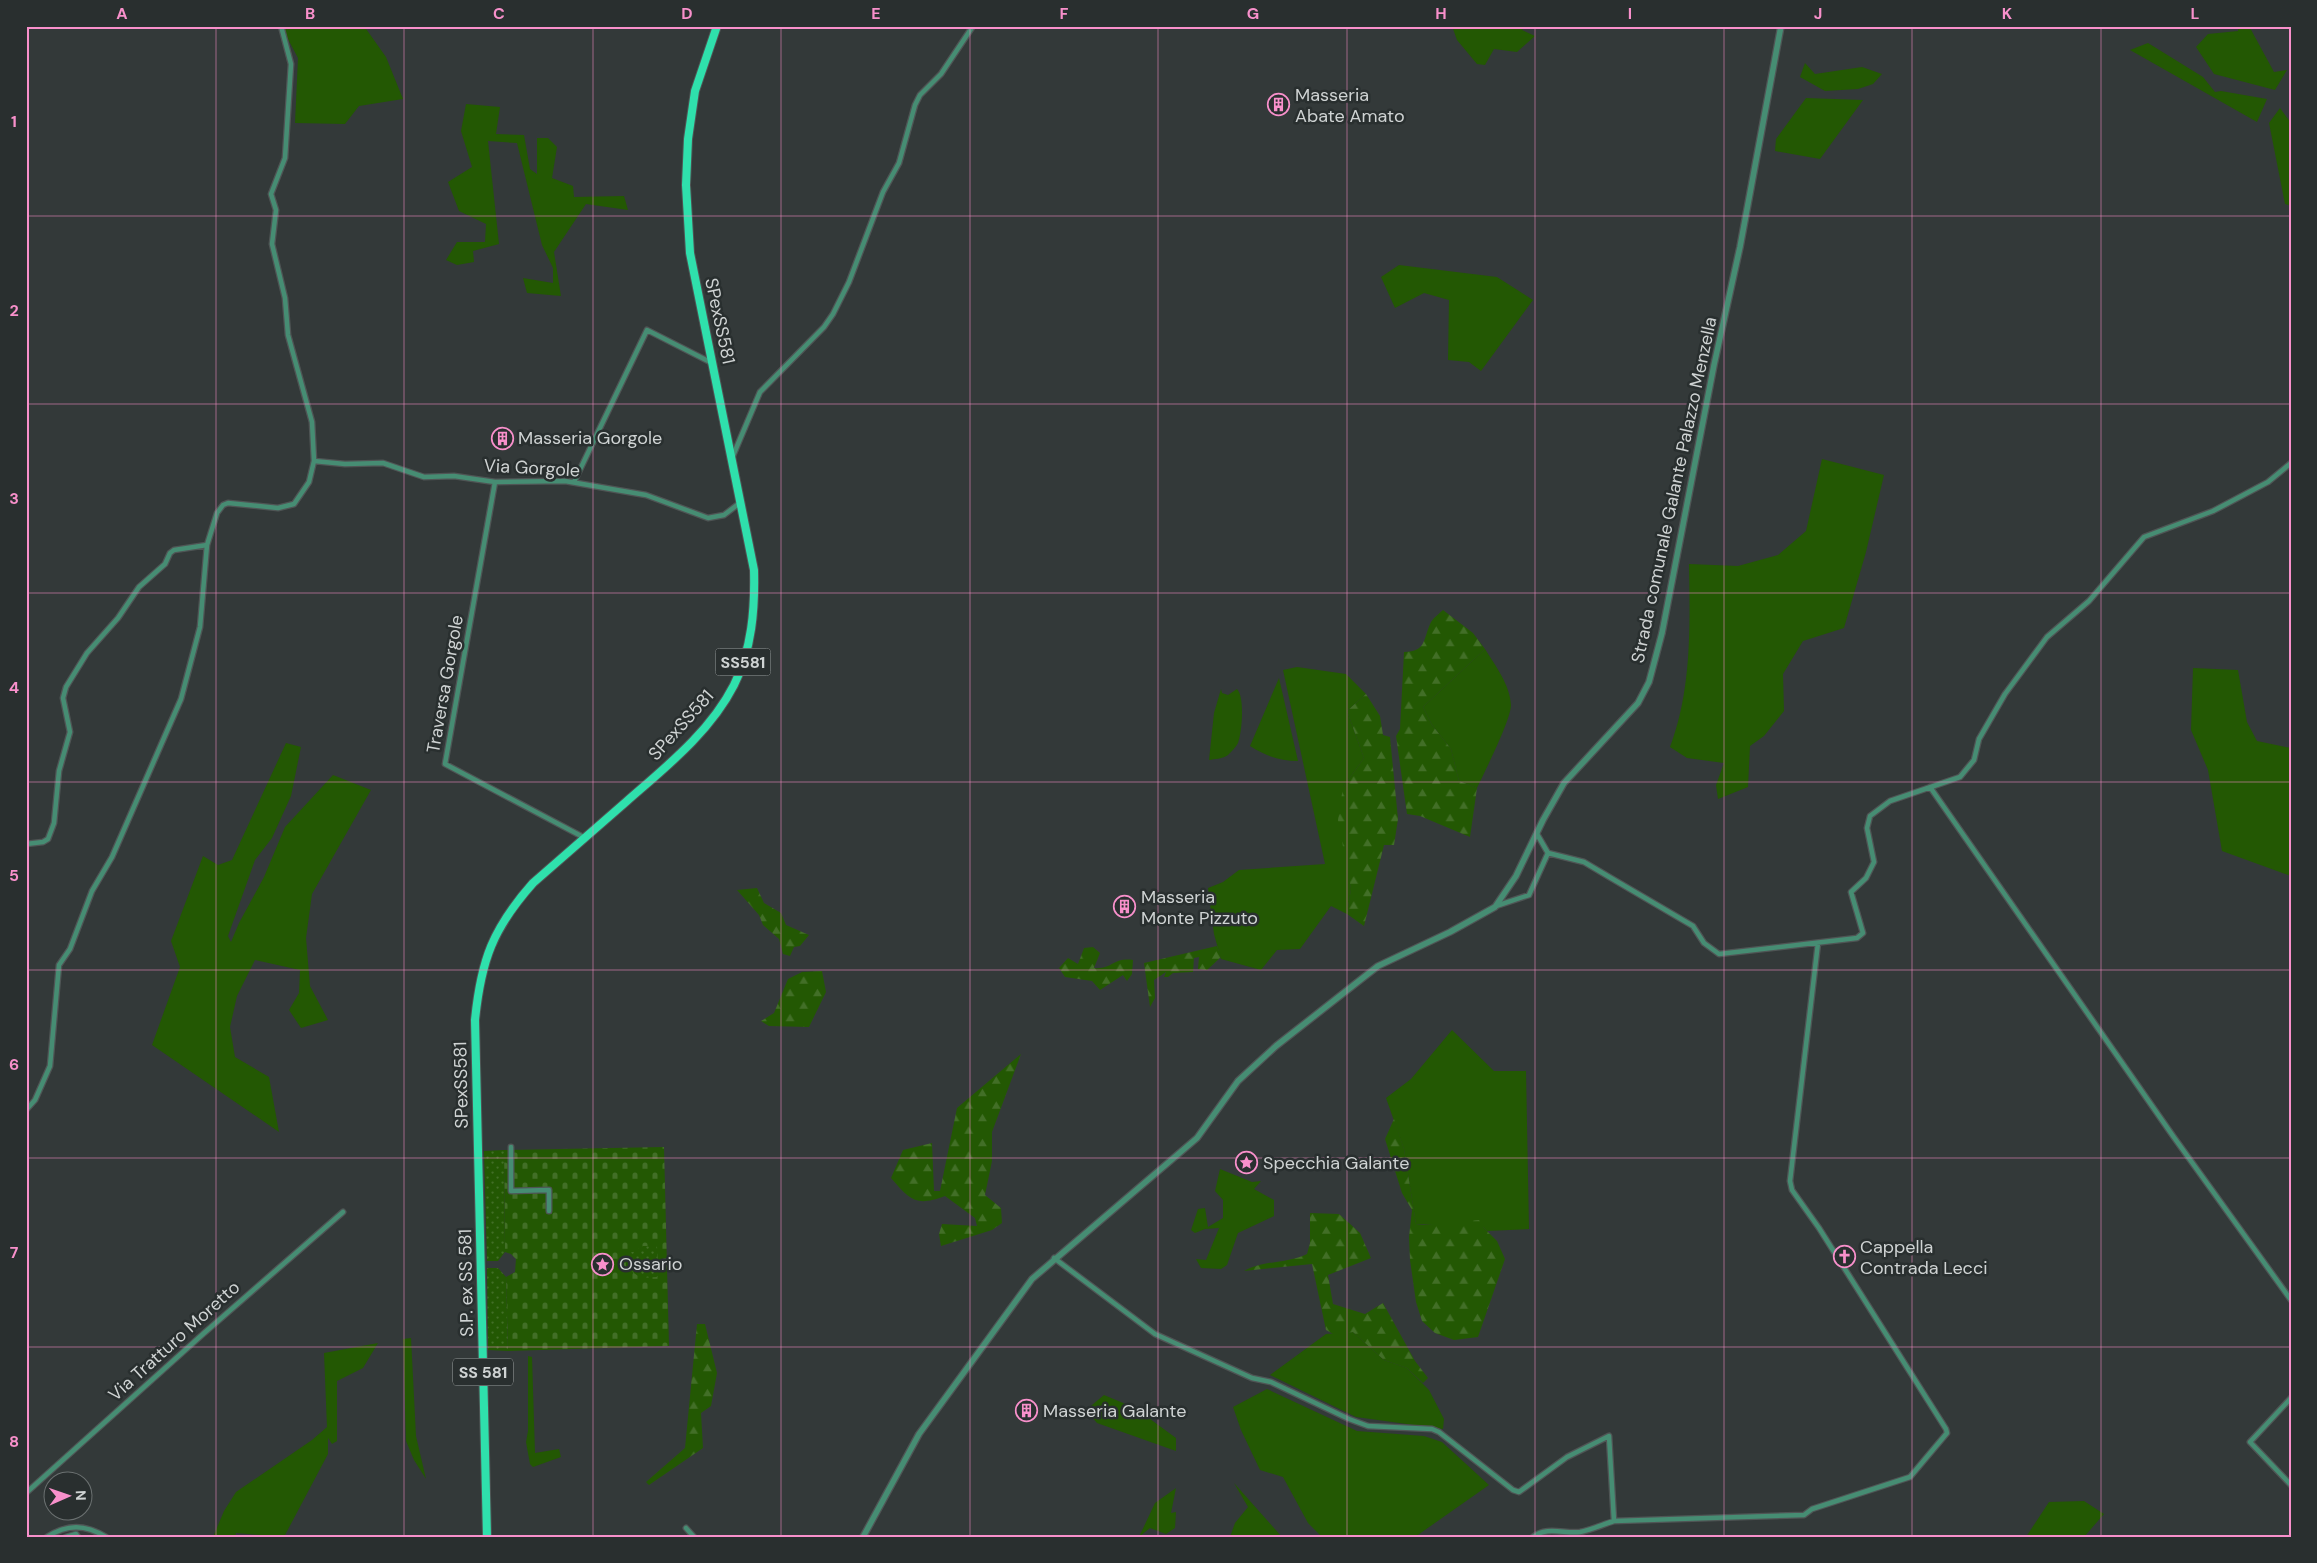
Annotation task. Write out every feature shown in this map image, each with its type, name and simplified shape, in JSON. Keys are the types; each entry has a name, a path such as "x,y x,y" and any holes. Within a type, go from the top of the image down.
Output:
{"main road":[{"name":"SPexSS581","path":"479,1208 475,1020 484,961 497,931 515,903 533,884 678,757 721,707 735,683 745,655 755,604 754,570 690,253 686,185 688,139 695,91 717,26"},
{"name":"S.P. ex SS 581","path":"479,1208 487,1537"}],"street":[{"path":"26,1110 35,1100 50,1066 59,965 70,949 92,891 112,857 181,699 200,627 207,545 214,520 223,505 240,503 278,508 294,504 309,482 314,461 312,422 288,335 285,298 272,244 276,210 271,194 285,158 291,64 281,26"},
{"path":"732,460 760,392 824,327 833,314 849,282 883,192 899,163 915,105 920,95 945,67 973,26"},
{"name":"Strada comunale Galante Palazzo Menzella","path":"863,1537 919,1434 1032,1279 1054,1258 1197,1138 1238,1081 1276,1046 1378,966 1450,932 1495,906 1516,876 1564,783 1638,703 1649,682 1662,632 1714,366 1740,247 1781,26"},
{"path":"574,482 647,330 713,363"},
{"name":"Via Gorgole","path":"314,461 346,464 383,463 424,477 454,476 495,482 574,482 646,495 708,518 724,515 741,502"},
{"path":"1536,834 1548,853 1584,862 1693,926 1704,943 1718,954 1857,938 1862,933 1851,892 1866,878 1874,862 1867,828 1870,816 1890,801 1960,777 1974,760 1979,739 2005,694 2047,637 2090,601 2144,537 2213,511 2268,482 2291,463"},
{"name":"Traversa Gorgole","path":"495,482 445,764 585,838"},
{"path":"26,844 43,842 48,839 54,823 59,771 70,732 63,706 66,687 87,653 118,618 139,587 165,564 170,553 174,550 207,545"},
{"path":"1930,787 2173,1136 2291,1300"},
{"path":"1495,906 1529,895 1548,853"},
{"path":"1533,1537 1538,1533 1554,1531 1580,1532 1614,1521 1804,1515 1812,1509 1910,1478 1946,1433 1946,1429 1819,1228 1792,1190 1790,1181 1818,943"},
{"path":"511,1147 511,1191 549,1190 549,1211"},
{"name":"Via Tratturo Moretto","path":"26,1493 203,1334 343,1212"},
{"path":"1054,1258 1155,1334 1252,1378 1271,1382 1355,1422 1368,1426 1439,1432 1513,1490 1519,1492 1567,1457 1609,1436 1614,1521"},
{"path":"2291,1398 2250,1442 2291,1485"},
{"path":"47,1537 58,1529 71,1526 92,1530 106,1537"},
{"path":"686,1528 694,1537"},
{"path":"66,1537 77,1536"}],"green space":[{"path":"281,26 364,26 386,57 403,99 359,106 345,124 295,123 298,58"},
{"path":"1452,26 1527,26 1522,30 1535,36 1517,52 1494,49 1485,65 1477,64 1457,40"},
{"path":"2238,26 2249,26 2274,72 2287,70 2275,90 2214,74 2196,47 2208,34 2238,31"},
{"path":"2148,43 2203,77 2215,92 2221,91 2267,99 2257,122 2130,50"},
{"path":"1805,63 1815,74 1862,67 1882,74 1873,84 1858,89 1825,91 1800,77"},
{"path":"1806,98 1863,100 1820,159 1775,151 1776,139"},
{"path":"466,104 500,107 496,134 524,135 530,169 537,174 537,138 548,138 557,147 552,178 573,186 574,197 624,196 628,210 586,204 554,252 561,296 527,293 523,278 553,283 553,268 542,245 517,143 488,141 499,244 473,251 474,262 457,265 446,260 457,242 485,242 486,224 459,211 448,182 472,167 461,131"},
{"path":"2280,108 2291,123 2291,206 2285,204 2269,123"},
{"path":"1399,265 1497,277 1533,300 1481,371 1469,362 1448,360 1449,300 1424,293 1395,308 1381,277"},
{"path":"1822,459 1884,475 1866,552 1844,628 1803,641 1783,674 1784,711 1764,736 1750,746 1748,787 1718,799 1716,785 1724,763 1687,758 1670,747 1677,725 1686,680 1690,610 1689,564 1738,566 1778,555 1806,531"},
{"path":"1443,610 1473,633 1485,649 1423,707 1432,725 1451,749 1459,781 1477,788 1470,837 1420,816 1407,814 1396,736 1400,729 1404,652 1417,650 1421,647 1431,622"},
{"path":"1485,649 1505,683 1511,705 1502,734 1477,788 1459,781 1451,749 1432,725 1423,707"},
{"path":"1297,667 1346,674 1366,694 1347,711 1364,758 1343,787 1346,855 1351,889 1347,914 1331,906 1300,949 1277,950 1261,970 1221,959 1214,934 1208,888 1223,882 1239,870 1325,864 1283,670"},
{"path":"2193,668 2238,670 2247,722 2257,741 2291,748 2291,876 2222,851 2208,770 2191,730"},
{"path":"1279,678 1298,761 1273,757 1250,746"},
{"path":"1221,689 1222,693 1228,695 1237,689 1240,693 1242,707 1241,731 1238,743 1228,755 1209,760 1214,713"},
{"path":"1366,694 1380,716 1383,735 1390,737 1398,819 1394,845 1384,845 1364,926 1347,914 1351,889 1338,820 1343,787 1364,758 1347,711"},
{"path":"286,743 301,747 291,796 272,838 255,860 228,936 231,942 264,877 285,827 333,775 371,790 312,894 306,938 310,986 328,1020 301,1028 289,1010 299,993 300,970 255,960 237,996 230,1027 235,1057 269,1077 279,1132 152,1045 180,967 171,941 203,856 218,865 232,860"},
{"path":"757,888 764,903 781,913 786,925 809,935 800,946 794,947 790,956 783,954 779,939 763,925 759,915 737,890"},
{"path":"1217,946 1221,957 1207,970 1198,969 1199,957 1194,958 1193,972 1173,973 1168,977 1164,977 1166,972 1154,980 1155,998 1150,1007 1144,963"},
{"path":"1093,947 1100,953 1094,968 1105,967 1121,960 1133,960 1132,974 1127,981 1123,975 1100,990 1092,981 1065,977 1059,968 1068,958 1078,964 1084,948"},
{"path":"822,971 826,992 809,1027 769,1026 761,1021 774,1013 788,979 802,972"},
{"path":"1452,1030 1494,1071 1526,1071 1529,1229 1487,1231 1483,1227 1416,1224 1404,1149 1386,1098 1411,1079"},
{"path":"1021,1054 992,1132 992,1161 985,1195 1001,1208 1002,1223 992,1230 941,1246 939,1234 942,1224 977,1226 975,1218 945,1196 927,1201 914,1199 903,1192 891,1178 903,1150 932,1143 934,1191 940,1191 957,1108"},
{"path":"1394,1119 1404,1149 1416,1224 1479,1220 1483,1227 1497,1241 1505,1259 1478,1337 1454,1340 1435,1333 1422,1321 1416,1302 1410,1260 1409,1237 1412,1210 1402,1193 1385,1139"},
{"path":"664,1147 669,1346 508,1351 506,1277 515,1272 516,1259 511,1254 505,1252 504,1150"},
{"path":"504,1150 505,1252 498,1261 487,1261 484,1151"},
{"path":"1220,1169 1252,1182 1261,1181 1254,1189 1274,1200 1274,1216 1238,1233 1227,1265 1221,1269 1201,1268 1196,1259 1206,1260 1219,1228 1205,1229 1195,1233 1191,1230 1198,1209 1205,1208 1208,1227 1223,1218 1223,1200 1215,1191"},
{"path":"1310,1213 1339,1214 1360,1233 1371,1258 1328,1275 1333,1304 1365,1314 1383,1303 1415,1361 1428,1378 1423,1383 1407,1368 1384,1360 1353,1332 1335,1335 1326,1330 1312,1264 1244,1271 1259,1265 1307,1254 1310,1243"},
{"path":"643,1246 657,1246 658,1277 641,1278 631,1271 626,1272 626,1252 633,1252"},
{"path":"487,1268 498,1268 506,1277 508,1351 488,1350"},
{"path":"697,1324 705,1324 717,1373 711,1406 701,1413 703,1448 649,1485 646,1482 685,1448"},
{"path":"1353,1332 1384,1360 1407,1368 1429,1390 1444,1419 1443,1429 1356,1417 1270,1375 1326,1334"},
{"path":"411,1338 416,1436 426,1479 414,1460 406,1441 403,1339"},
{"path":"378,1343 363,1368 337,1381 337,1441 332,1444 328,1438 328,1454 284,1537 236,1533 235,1537 213,1537 224,1511 236,1492 312,1440 327,1427 324,1353"},
{"path":"528,1356 532,1357 535,1453 559,1449 561,1457 533,1467 530,1464 526,1442 528,1431"},
{"path":"1267,1389 1357,1431 1424,1436 1442,1442 1489,1485 1415,1537 1322,1537 1308,1523 1283,1477 1260,1470 1241,1430 1233,1407"},
{"path":"1104,1395 1135,1408 1176,1438 1176,1451 1097,1423 1086,1410"},
{"path":"1234,1483 1282,1537 1230,1537 1235,1523 1248,1507"},
{"path":"1176,1488 1171,1513 1176,1512 1175,1528 1166,1534 1150,1528 1139,1537 1155,1503"},
{"path":"2084,1501 2104,1514 2084,1537 2026,1537 2049,1502"}],"place":[{"name":"Masseria Abate Amato","path":"1279,105"},
{"name":"Masseria Gorgole","path":"502,438"},
{"name":"Masseria Monte Pizzuto","path":"1125,907"},
{"name":"Specchia Galante","path":"1247,1163"},
{"name":"Cappella Contrada Lecci","path":"1844,1257"},
{"name":"Ossario","path":"603,1264"},
{"name":"Masseria Galante","path":"1027,1411"}]}
